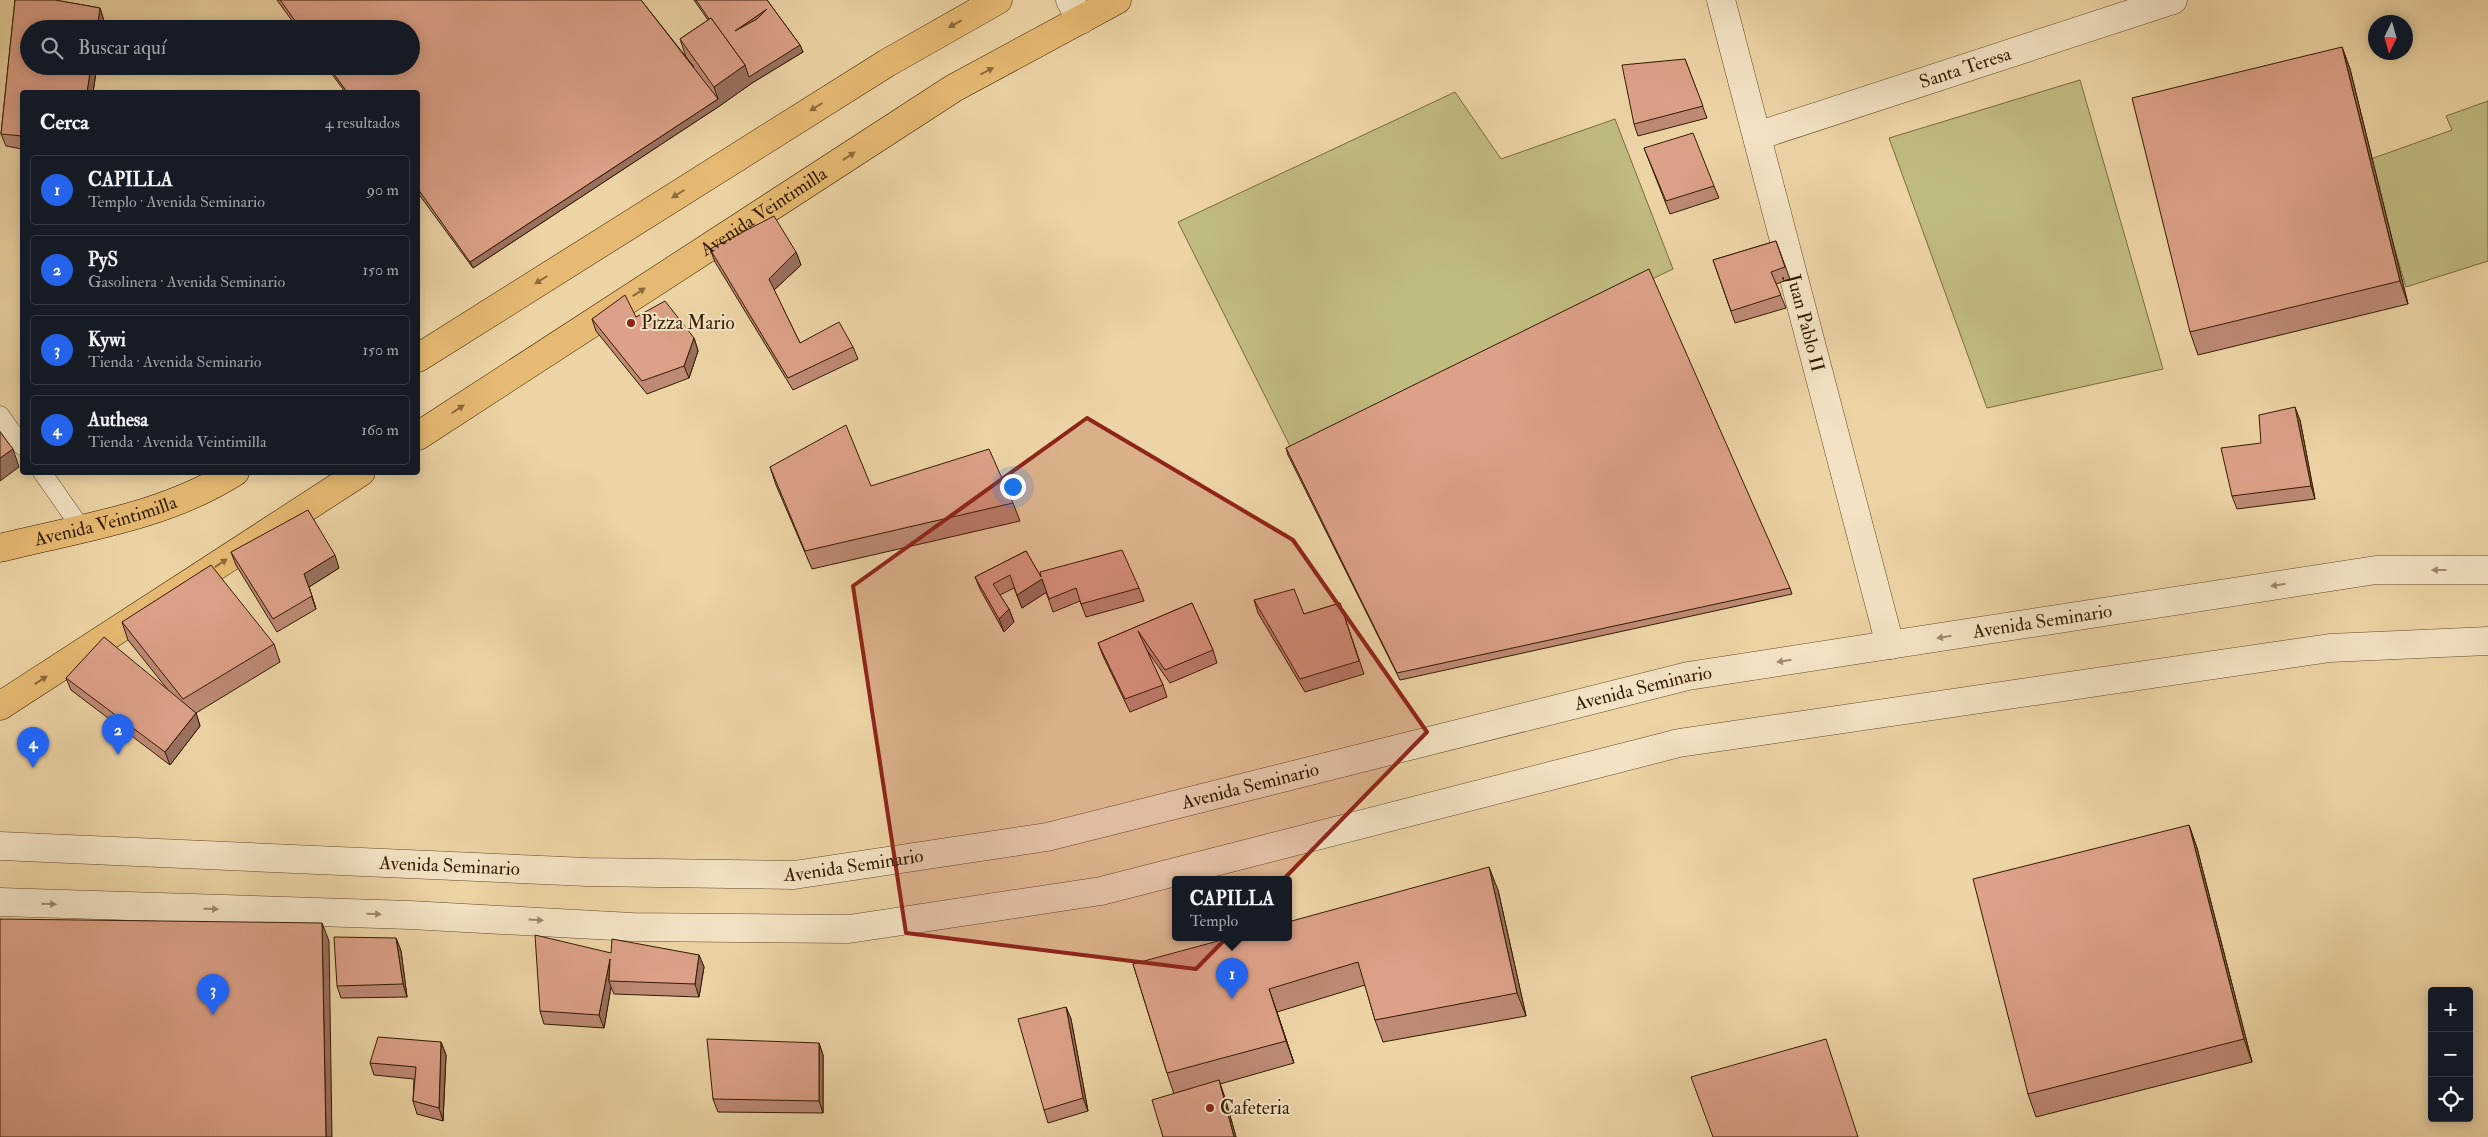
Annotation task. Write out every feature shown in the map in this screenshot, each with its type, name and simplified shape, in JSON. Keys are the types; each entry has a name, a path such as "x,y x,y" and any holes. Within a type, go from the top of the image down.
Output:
{"main road":[{"path":"420,357 887,63 998,0"},
{"name":"Avenida Veintimilla","path":"420,435 1076,10 1117,0"},
{"name":"Avenida Veintimilla","path":"0,548 141,515 207,490 230,475"},
{"path":"0,706 356,475"}],"street":[{"name":"Juan Pablo II","path":"1721,0 1890,645"},
{"name":"Santa Teresa","path":"1757,136 2173,0"},
{"name":"Avenida Seminario","path":"0,846 587,872 794,875 1047,837 1688,676 2376,570 2488,570"},
{"path":"0,902 410,915 632,927 849,928 1101,891 1679,743 2330,648 2488,641"}],"lane":[{"path":"0,415 20,443"},
{"path":"44,475 81,528"}],"highlighted area":[{"path":"1087,418 1293,540 1427,732 1196,969 906,933 853,586"}],"shaded area":[{"path":"2080,80 2163,369 1987,408 1889,138"},
{"path":"1455,92 1501,159 1615,119 1673,269 1293,452 1178,222"},
{"path":"2488,101 2488,261 2406,287 2368,160 2452,130 2446,116"}],"building":[{"path":"15,0 55,0 100,8 98,20 20,20 20,75 90,75 87,90 20,90 20,136 1,134"},
{"path":"280,0 641,0 718,99 470,262 420,192 420,90 346,90 335,75 420,75 420,20 294,20"},
{"path":"696,0 767,0 800,45 749,77 745,65 711,18 709,19","holes":["767,9 757,19 735,31"]},
{"path":"711,18 745,65 714,87 680,39"},
{"path":"2342,47 2400,281 2190,332 2132,98"},
{"path":"1685,59 1703,106 1634,124 1622,65"},
{"path":"1693,133 1714,186 1666,201 1644,148"},
{"path":"774,216 796,252 769,279 800,343 839,322 853,347 788,378 710,249"},
{"path":"1776,241 1785,267 1771,272 1781,295 1731,311 1713,260"},
{"path":"1649,269 1790,588 1397,673 1286,448"},
{"path":"625,295 636,317 665,301 694,338 684,366 642,381 592,319"},
{"path":"2295,407 2311,486 2232,496 2221,448 2261,443 2259,415"},
{"path":"846,425 871,486 989,449 1013,503 805,551 770,467"},
{"path":"0,432 13,449 0,458"},
{"path":"308,510 335,555 304,574 312,596 273,619 231,552"},
{"path":"1122,550 1139,588 1081,604 1076,588 1049,599 1042,579 1017,595 1010,575 993,584 1009,609 999,619 975,577 1026,551 1041,577 1040,572"},
{"path":"211,565 274,644 183,699 122,622"},
{"path":"1294,589 1304,614 1340,603 1359,661 1300,679 1254,600"},
{"path":"1192,603 1213,650 1165,670 1138,631 1163,685 1125,699 1098,643"},
{"path":"104,637 196,713 165,752 66,678"},
{"path":"2189,825 2244,1039 2028,1094 1973,879"},
{"path":"1489,867 1517,993 1375,1020 1358,962 1269,989 1286,1041 1167,1073 1133,964 1218,941 1292,941 1292,921"},
{"path":"0,919 322,923 326,1137 0,1137"},
{"path":"535,935 611,953 612,939 699,955 695,984 609,981 610,959 599,1015 540,1011"},
{"path":"334,937 396,938 403,984 337,986"},
{"path":"1066,1007 1083,1098 1044,1110 1018,1019"},
{"path":"378,1037 441,1042 439,1108 413,1101 416,1067 370,1063"},
{"path":"707,1039 819,1043 819,1101 713,1099"},
{"path":"1826,1039 1858,1137 1713,1137 1691,1077"},
{"path":"1219,1080 1234,1137 1163,1137 1152,1100"}],"place":[{"name":"Pizza Mario","path":"631,323"},
{"name":"PyS","path":"118,755"},
{"name":"Authesa","path":"33,768"},
{"name":"CAPILLA","path":"1232,999"},
{"name":"Kywi","path":"213,1015"},
{"name":"Cafeteria","path":"1210,1108"}]}
